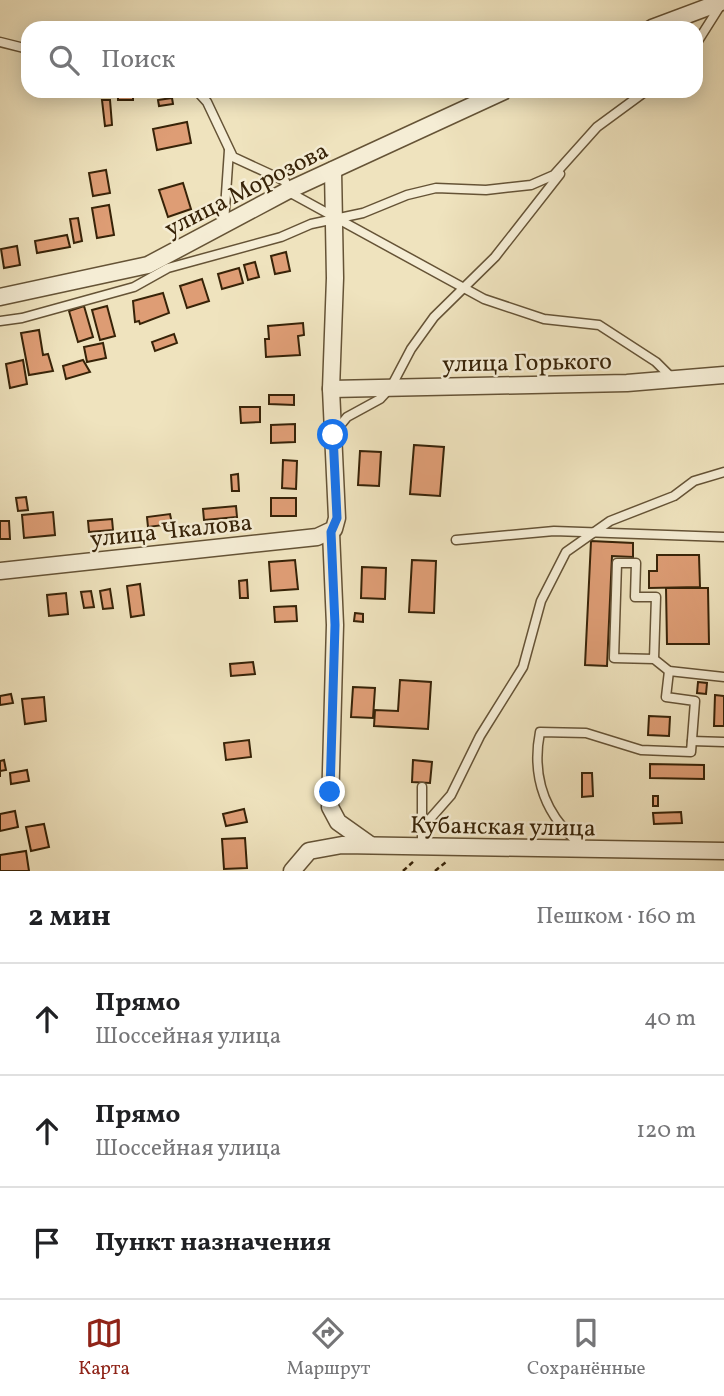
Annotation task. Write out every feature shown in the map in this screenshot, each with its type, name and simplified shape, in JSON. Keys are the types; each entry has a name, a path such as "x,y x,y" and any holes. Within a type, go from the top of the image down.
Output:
{"street":[{"path":"671,21 723,2"},
{"name":"улица Морозова","path":"0,297 148,265 286,191 489,98"},
{"path":"333,170 335,219 331,389 335,625 331,807 338,822 371,845"},
{"name":"улица Горького","path":"331,389 673,379 724,375"},
{"name":"улица Чкалова","path":"0,571 317,537 334,525"},
{"name":"Кубанская улица","path":"292,871 303,855 313,849 371,845 724,851"}],"lane":[{"path":"703,33 723,2"},
{"path":"0,42 21,47"},
{"path":"203,98 233,157 285,181 286,191 335,219 359,228 462,288 544,319 599,325 656,362 673,379"},
{"path":"333,435 347,417 380,399 391,387 434,317 495,257 597,127 636,98"},
{"path":"224,223 229,150"},
{"path":"0,321 22,318 134,288 168,268 335,219 363,214 407,195 436,188 486,190 531,185 554,175 574,155"},
{"path":"422,828 451,794 485,727 523,667 541,601 566,552 610,521 674,496 694,481 724,472"},
{"path":"456,540 554,531 724,537"},
{"path":"654,659 656,597 635,597 636,563 617,563 614,658 654,659 669,671 724,677"},
{"path":"587,850 563,830 544,797 537,771 540,733 586,733 641,750 691,752 695,701 666,697 669,671"},
{"path":"692,741 724,742"},
{"path":"422,787 422,847"}],"building":[{"path":"172,98 173,104 159,106 158,100"},
{"path":"102,100 110,100 112,125 105,126"},
{"path":"187,122 191,143 157,150 153,129"},
{"path":"106,170 110,193 93,196 89,173"},
{"path":"183,183 191,209 168,217 159,190"},
{"path":"109,205 114,235 97,238 92,208"},
{"path":"78,218 82,241 74,243 70,219"},
{"path":"67,235 70,247 37,253 35,241"},
{"path":"17,246 20,265 4,268 1,249"},
{"path":"286,252 290,271 275,274 271,256"},
{"path":"255,262 259,277 248,280 244,265"},
{"path":"239,268 243,283 222,289 218,274"},
{"path":"202,279 209,301 187,308 180,286"},
{"path":"163,293 169,313 140,324 139,321 135,322 133,301"},
{"path":"84,306 93,337 78,342 69,311"},
{"path":"107,306 115,336 100,340 92,310"},
{"path":"303,323 304,335 298,336 300,355 266,357 265,339 269,339 268,326"},
{"path":"39,330 43,355 48,354 53,371 29,375 21,333"},
{"path":"174,334 177,343 155,351 152,342"},
{"path":"103,343 106,358 87,362 84,347"},
{"path":"23,360 27,384 10,388 6,364"},
{"path":"83,360 90,372 66,379 63,366"},
{"path":"269,395 294,395 294,405 269,404"},
{"path":"240,407 260,407 260,422 241,423"},
{"path":"295,424 295,442 271,443 271,425"},
{"path":"414,445 444,447 440,496 410,494"},
{"path":"360,451 381,452 379,486 358,485"},
{"path":"283,460 297,461 296,489 282,488"},
{"path":"238,474 239,491 232,491 231,475"},
{"path":"26,497 28,510 18,511 16,498"},
{"path":"271,498 296,498 296,516 271,516"},
{"path":"236,506 237,517 204,520 203,509"},
{"path":"53,512 55,535 24,538 22,515"},
{"path":"170,514 172,524 148,527 147,517"},
{"path":"112,519 113,530 89,532 88,521"},
{"path":"0,521 9,521 10,539 0,539"},
{"path":"591,541 633,543 633,557 612,556 607,666 585,665"},
{"path":"657,555 699,555 700,587 649,588 649,571 657,571"},
{"path":"295,560 298,589 271,591 269,562"},
{"path":"412,560 436,561 434,613 409,612"},
{"path":"362,567 386,568 385,599 361,598"},
{"path":"247,580 248,598 240,598 239,581"},
{"path":"140,584 144,615 131,617 127,586"},
{"path":"666,588 708,588 709,644 667,644"},
{"path":"110,589 113,608 103,609 100,591"},
{"path":"91,591 94,607 84,608 81,592"},
{"path":"66,593 68,614 49,616 47,595"},
{"path":"296,606 297,621 275,622 274,607"},
{"path":"355,613 363,614 363,622 354,621"},
{"path":"253,662 255,674 231,676 230,664"},
{"path":"400,680 431,682 428,729 374,726 375,710 398,711"},
{"path":"698,682 707,683 706,694 697,693"},
{"path":"353,687 375,688 373,718 351,717"},
{"path":"11,694 13,703 0,705 0,696"},
{"path":"715,695 724,696 724,726 714,726"},
{"path":"44,697 46,721 25,724 22,699"},
{"path":"649,716 670,717 669,736 648,735"},
{"path":"249,740 251,757 226,760 224,743"},
{"path":"4,760 6,770 0,771 0,761"},
{"path":"413,760 432,762 430,783 412,782"},
{"path":"650,764 704,765 704,779 650,778"},
{"path":"27,770 29,781 11,784 10,773"},
{"path":"582,773 592,773 593,796 582,797"},
{"path":"653,796 658,796 658,806 653,806"},
{"path":"244,809 247,822 226,826 223,814"},
{"path":"15,811 18,827 0,831 0,814"},
{"path":"681,812 682,823 654,824 653,813"},
{"path":"44,824 49,847 31,851 26,827"},
{"path":"245,838 247,868 224,869 222,839"},
{"path":"26,851 29,871 0,871 0,855"}],"route":[{"path":"330,792 335,625 331,532 337,518 333,435"}]}
